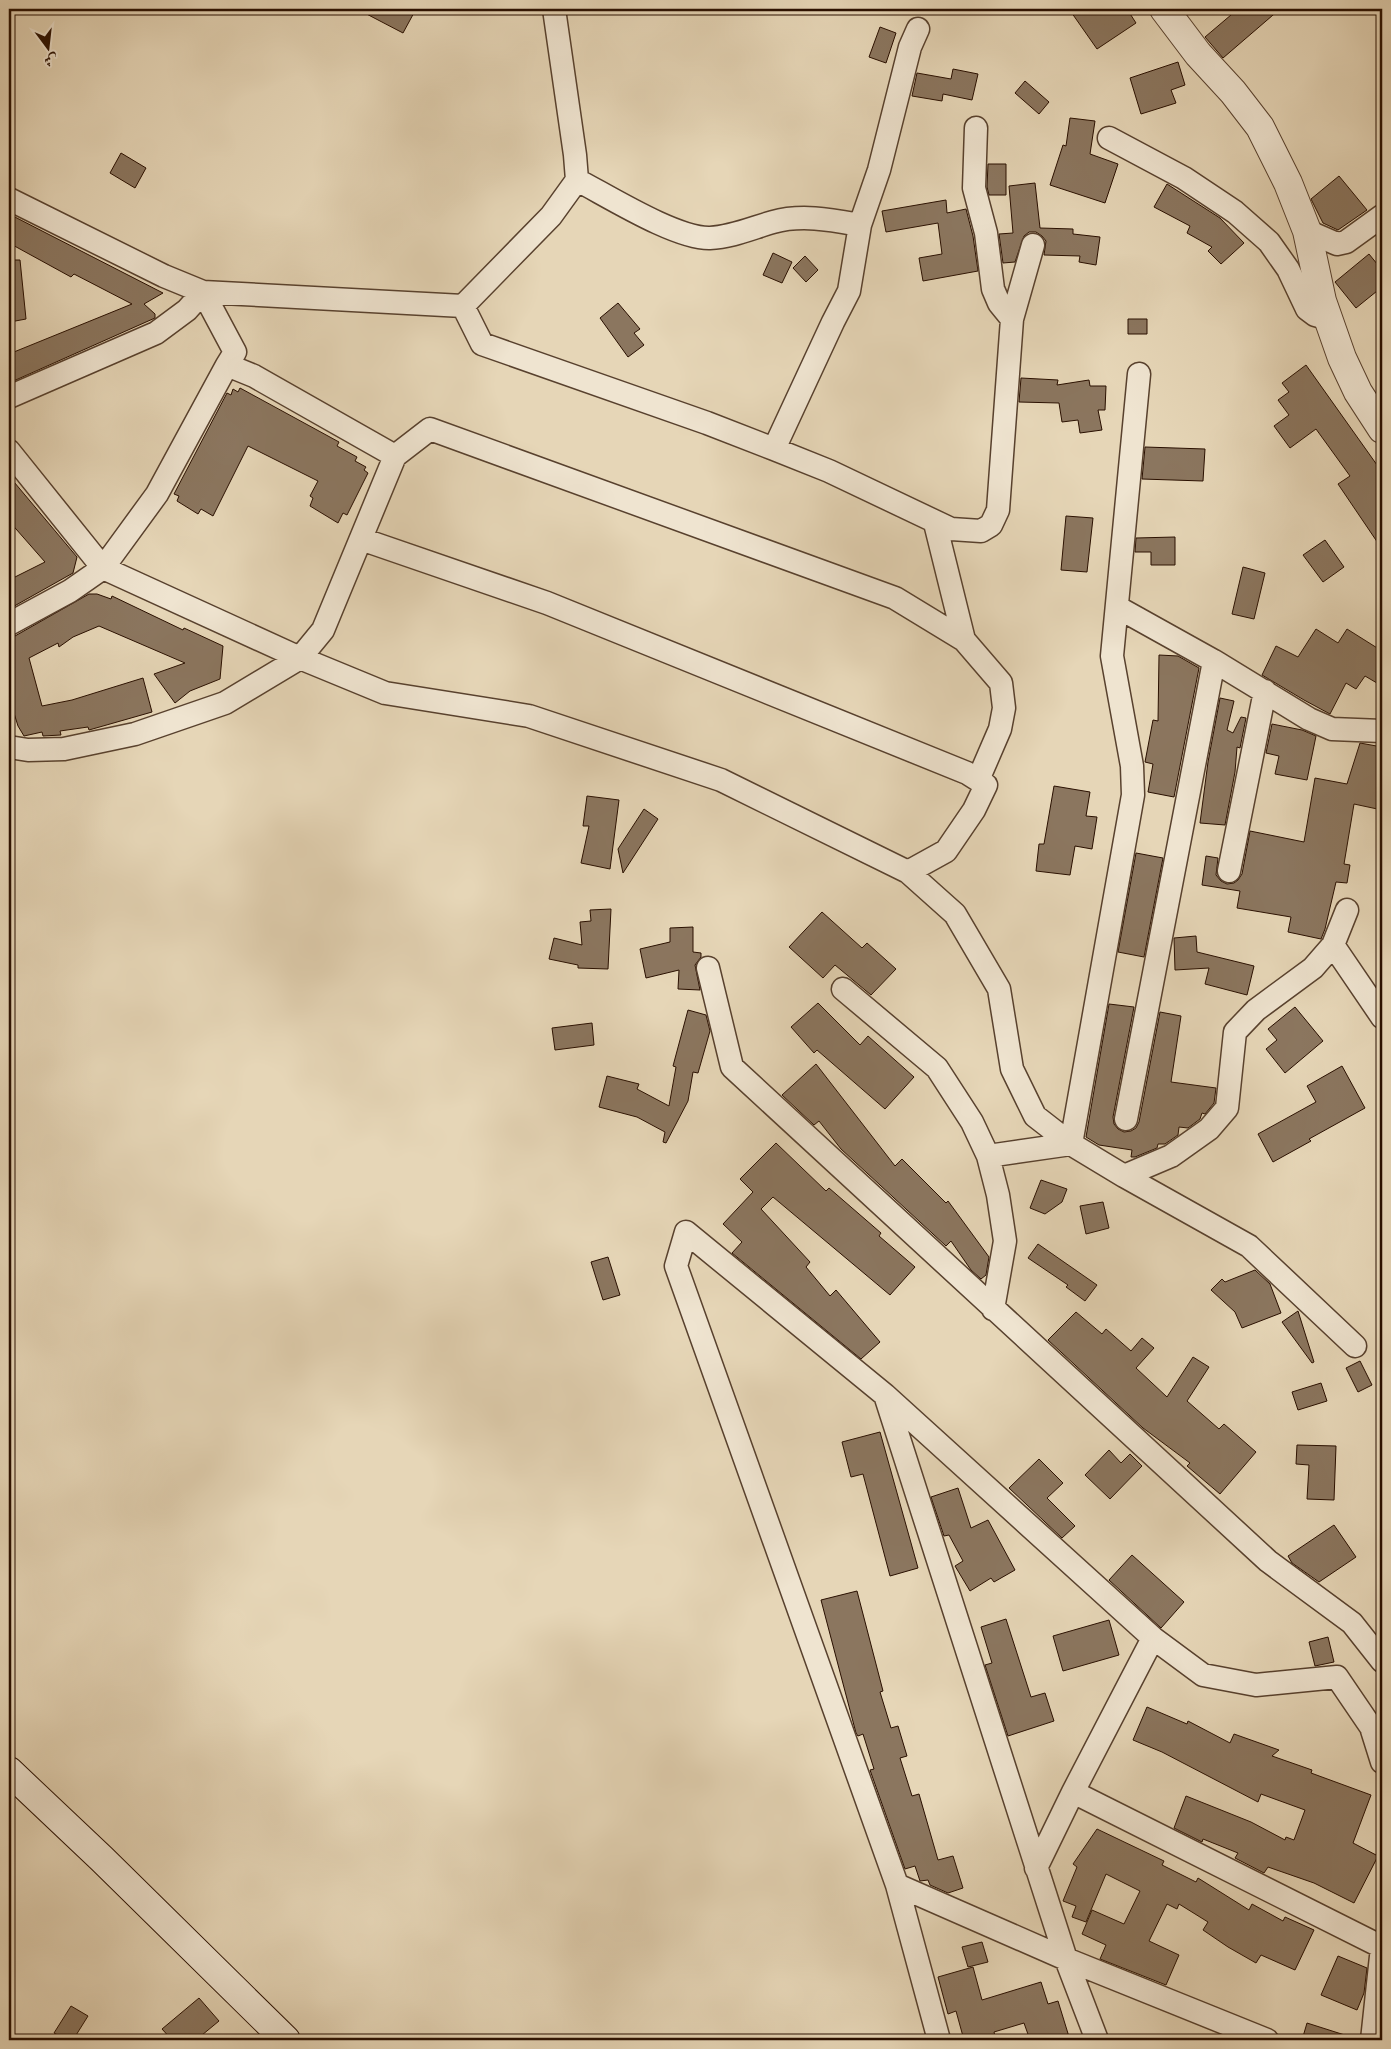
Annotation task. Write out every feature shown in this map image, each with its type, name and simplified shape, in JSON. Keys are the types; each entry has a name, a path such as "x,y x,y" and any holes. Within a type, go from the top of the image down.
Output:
{"street":[{"path":"9,199 164,276 203,292 462,306 551,216 577,180 554,9"},
{"path":"1164,9 1198,54 1233,92 1260,127 1288,183 1307,231 1322,301 1342,358 1358,392 1382,429"},
{"path":"774,449 849,291 860,226 879,170 910,48 918,30"},
{"path":"976,128 974,188 986,233 993,288 999,303 1012,319"},
{"path":"1109,138 1184,178 1235,212 1268,242 1288,269 1301,301 1307,309 1315,315 1328,319"},
{"path":"577,180 674,230 708,238 743,232 775,222 818,218 860,226"},
{"path":"1307,231 1337,244 1346,242 1382,216"},
{"path":"462,306 482,344 708,423 774,449 829,471 951,530 981,531 990,525 998,510 1012,319 1033,245"},
{"path":"9,624 70,591 103,568 157,494 227,364 236,352 203,292"},
{"path":"9,397 156,333 187,310 203,292"},
{"path":"227,364 254,376 395,456"},
{"path":"1071,1144 1134,795 1132,766 1112,656 1139,374"},
{"path":"9,747 28,750 64,749 135,734 225,703 300,658 323,630 395,456 430,429 895,598 964,640 1001,683 1004,708 1000,729 978,780"},
{"path":"9,451 103,568 300,658 385,693 529,716 721,780 908,872 956,914 999,989 1012,1069 1035,1116 1071,1144 1249,1246 1355,1346"},
{"path":"935,523 964,640"},
{"path":"361,538 547,603 967,773 986,785 974,810 946,851 908,872"},
{"path":"1117,607 1214,660 1309,719 1332,729 1382,731"},
{"path":"1126,1118 1214,660"},
{"path":"1229,871 1265,691"},
{"path":"1124,1176 1171,1156 1209,1129 1227,1108 1235,1032 1256,1010 1313,968 1333,945 1347,910"},
{"path":"1333,945 1382,1017"},
{"path":"708,968 732,1068 1268,1561 1352,1623 1382,1661"},
{"path":"843,989 937,1068 972,1122 988,1156 998,1195 1005,1242 993,1309"},
{"path":"988,1156 1071,1144"},
{"path":"939,2040 897,1885 676,1266 686,1232 884,1395 1153,1638 1204,1675 1256,1685 1337,1677 1371,1727 1382,1762"},
{"path":"884,1395 1066,1959 1097,2040"},
{"path":"1036,1868 1072,1792 1153,1638"},
{"path":"9,1771 109,1866 286,2040"},
{"path":"1072,1792 1382,1947"},
{"path":"897,1885 1066,1959 1267,2040"},
{"path":"1372,2040 1382,1934"}],"building":[{"path":"357,9 416,9 403,33"},
{"path":"1069,9 1127,9 1136,23 1097,49"},
{"path":"1238,9 1280,9 1223,58 1205,37"},
{"path":"880,27 896,33 886,63 869,57"},
{"path":"1178,62 1185,85 1171,90 1176,103 1141,114 1130,78"},
{"path":"953,69 978,74 972,100 943,94 942,101 912,96 917,73 951,79"},
{"path":"1025,81 1049,102 1039,114 1015,93"},
{"path":"1070,118 1095,121 1090,154 1118,164 1105,203 1050,185 1063,145 1066,146"},
{"path":"121,153 146,168 135,188 110,173"},
{"path":"988,164 1006,164 1006,195 989,195 987,187"},
{"path":"1339,176 1367,210 1338,230 1323,223 1311,199"},
{"path":"1035,183 1040,228 1073,229 1073,234 1100,237 1096,265 1079,262 1080,256 1044,255 1046,241 1036,232 1029,232 1024,236 1015,262 1003,263 999,234 1013,233 1009,186"},
{"path":"1167,184 1220,218 1244,243 1221,264 1208,251 1212,247 1187,233 1190,226 1154,207"},
{"path":"946,200 947,213 966,209 973,236 978,271 923,281 919,258 942,254 938,223 886,232 882,211"},
{"path":"9,214 163,293 144,304 155,314 155,318 9,383 9,354 132,304 74,274 71,277 9,243"},
{"path":"773,253 792,262 782,283 763,275"},
{"path":"1369,254 1382,270 1382,287 1356,308 1335,282"},
{"path":"805,256 818,270 806,282 793,268"},
{"path":"9,260 20,260 26,319 10,322"},
{"path":"618,303 640,329 634,333 644,345 628,357 600,318"},
{"path":"1128,319 1147,319 1147,334 1128,334"},
{"path":"1306,365 1382,472 1382,549 1338,484 1350,476 1316,429 1290,448 1274,426 1289,415 1278,400 1289,392 1282,383"},
{"path":"1021,378 1058,380 1057,385 1089,380 1090,386 1106,386 1105,410 1098,410 1102,430 1080,433 1078,420 1062,422 1059,403 1019,402"},
{"path":"240,388 339,442 337,446 357,457 355,461 366,467 364,470 368,473 347,515 343,513 338,523 310,506 313,498 310,496 318,481 248,446 213,516 201,509 198,514 177,501 179,496 174,494 227,393 231,395 233,389 238,392"},
{"path":"1145,447 1205,449 1203,481 1142,479"},
{"path":"9,476 77,557 73,573 9,609 9,580 45,562 9,521"},
{"path":"1066,516 1093,518 1087,572 1061,570"},
{"path":"1175,537 1175,565 1151,565 1151,552 1135,552 1136,538"},
{"path":"1325,540 1344,567 1323,582 1303,555"},
{"path":"1243,567 1265,573 1254,619 1232,614"},
{"path":"89,594 97,594 111,599 112,596 183,630 184,628 223,646 220,679 190,691 175,703 154,674 185,663 99,626 73,637 59,647 58,643 29,658 42,706 72,700 143,678 152,712 89,730 88,727 60,731 61,735 43,736 42,732 24,736 18,726 9,697 9,637 15,636"},
{"path":"1316,629 1338,643 1347,629 1382,651 1382,686 1365,676 1356,689 1346,683 1330,714 1262,675 1276,646 1298,657"},
{"path":"1159,655 1178,656 1199,668 1174,797 1148,792 1153,764 1145,762 1153,720 1158,721"},
{"path":"1220,698 1234,701 1227,730 1233,733 1241,717 1246,718 1240,748 1237,747 1235,772 1225,825 1200,823 1208,762"},
{"path":"1272,724 1302,730 1316,736 1307,780 1275,774 1279,756 1266,753"},
{"path":"1360,743 1382,747 1382,810 1354,804 1344,864 1350,865 1347,883 1336,882 1321,939 1288,932 1291,917 1237,908 1240,891 1202,885 1206,856 1218,858 1216,875 1221,881 1227,884 1238,880 1242,874 1250,831 1304,842 1315,778 1347,784"},
{"path":"1054,786 1090,792 1086,816 1097,817 1092,849 1075,846 1070,875 1036,871 1039,844 1044,844"},
{"path":"587,796 619,800 610,869 581,863 589,826 583,826"},
{"path":"644,809 658,819 623,873 618,849"},
{"path":"1136,853 1163,858 1144,957 1118,952"},
{"path":"611,909 608,969 578,968 578,965 549,959 554,938 582,945 580,922 591,921 590,910"},
{"path":"822,912 862,948 867,943 896,969 871,995 835,965 823,978 789,947"},
{"path":"693,927 693,952 701,953 701,957 695,965 700,990 678,989 679,970 646,978 640,949 670,942 670,928"},
{"path":"1196,936 1197,952 1254,966 1247,995 1205,984 1209,968 1175,970 1174,938"},
{"path":"818,1003 860,1045 868,1036 914,1077 885,1109 817,1050 814,1053 791,1027"},
{"path":"1109,1004 1134,1007 1113,1117 1114,1124 1118,1129 1124,1132 1131,1131 1136,1128 1139,1122 1160,1012 1181,1016 1171,1082 1216,1088 1214,1103 1205,1114 1202,1113 1200,1119 1188,1128 1179,1127 1178,1135 1165,1144 1158,1144 1157,1148 1135,1157 1131,1157 1132,1150 1099,1145 1086,1137"},
{"path":"1295,1007 1323,1041 1285,1073 1266,1049 1277,1040 1268,1029"},
{"path":"688,1010 706,1015 710,1031 698,1073 693,1072 688,1101 666,1143 663,1142 665,1132 637,1117 599,1107 607,1076 639,1084 637,1089 669,1106 676,1067 673,1066"},
{"path":"592,1023 594,1045 555,1050 552,1028"},
{"path":"816,1064 895,1166 902,1159 946,1203 948,1201 989,1257 986,1275 981,1279 971,1270 951,1241 946,1246 841,1149 819,1121 814,1125 782,1095"},
{"path":"1342,1066 1365,1108 1309,1139 1311,1141 1273,1162 1258,1134 1316,1102 1307,1086"},
{"path":"776,1143 826,1191 829,1188 881,1233 879,1236 915,1267 890,1295 773,1197 761,1209 810,1262 806,1267 830,1296 836,1290 880,1342 861,1359 732,1253 742,1242 723,1224 753,1192 740,1179"},
{"path":"1041,1180 1067,1189 1062,1202 1045,1214 1030,1208"},
{"path":"1103,1202 1109,1228 1086,1234 1080,1206"},
{"path":"1038,1244 1097,1285 1085,1301 1066,1287 1068,1285 1028,1258"},
{"path":"608,1257 620,1295 603,1300 591,1262"},
{"path":"1255,1270 1270,1284 1281,1313 1242,1328 1235,1312 1211,1290 1222,1279 1225,1282"},
{"path":"1298,1311 1314,1362 1312,1363 1282,1322"},
{"path":"1076,1312 1102,1334 1106,1329 1131,1351 1142,1338 1154,1348 1136,1368 1167,1397 1193,1357 1209,1367 1187,1401 1219,1429 1224,1424 1256,1452 1220,1494 1187,1466 1190,1463 1143,1428 1048,1340"},
{"path":"1360,1361 1372,1385 1358,1392 1346,1368"},
{"path":"1321,1383 1327,1401 1298,1410 1292,1392"},
{"path":"880,1432 918,1568 890,1576 863,1474 851,1477 842,1442"},
{"path":"1297,1445 1336,1446 1334,1500 1307,1499 1309,1465 1296,1464"},
{"path":"1109,1450 1121,1463 1130,1454 1142,1466 1110,1499 1085,1475"},
{"path":"1039,1459 1063,1483 1047,1498 1075,1526 1062,1538 1009,1488"},
{"path":"958,1488 971,1528 988,1520 1015,1570 994,1582 991,1578 970,1591 955,1566 963,1561 949,1535 944,1536 931,1497"},
{"path":"1334,1525 1356,1557 1319,1582 1292,1563 1288,1556"},
{"path":"1132,1555 1184,1602 1161,1628 1109,1580"},
{"path":"857,1591 883,1691 880,1692 891,1728 898,1726 907,1756 900,1758 912,1796 919,1794 938,1860 953,1856 963,1888 948,1893 930,1885 928,1880 920,1881 915,1866 905,1869 870,1770 874,1769 863,1734 858,1736 856,1733 821,1600"},
{"path":"1006,1619 1031,1697 1045,1693 1054,1721 1008,1736 985,1665 992,1663 981,1627"},
{"path":"1109,1620 1119,1655 1063,1671 1053,1636"},
{"path":"1328,1637 1334,1662 1315,1666 1309,1642"},
{"path":"1147,1707 1187,1724 1188,1721 1230,1743 1234,1734 1279,1750 1272,1756 1312,1770 1311,1773 1371,1795 1353,1843 1378,1856 1354,1903 1314,1883 1268,1867 1264,1873 1235,1858 1238,1853 1203,1839 1202,1842 1174,1828 1186,1796 1251,1822 1285,1840 1286,1837 1294,1840 1305,1810 1261,1794 1258,1802 1162,1752 1133,1740"},
{"path":"1097,1829 1164,1861 1162,1865 1196,1882 1198,1878 1249,1910 1252,1904 1283,1921 1285,1917 1314,1930 1295,1970 1261,1955 1256,1963 1203,1930 1208,1922 1179,1904 1177,1909 1167,1904 1149,1941 1179,1955 1166,1985 1100,1959 1106,1945 1082,1934 1092,1910 1124,1924 1140,1891 1106,1874 1086,1922 1072,1917 1076,1906 1063,1901 1077,1867 1073,1864"},
{"path":"982,1942 988,1962 968,1967 962,1947"},
{"path":"1338,1956 1367,1968 1364,1993 1357,2010 1321,1995"},
{"path":"973,1967 982,2000 1041,1982 1048,2004 1058,2001 1070,2040 1030,2040 1024,2023 994,2032 996,2040 964,2040 956,2011 948,2014 938,1977"},
{"path":"199,1998 219,2021 196,2040 172,2040 162,2029"},
{"path":"71,2006 88,2016 73,2040 67,2040 54,2033"},
{"path":"1307,2023 1351,2037 1351,2040 1302,2040"}]}
